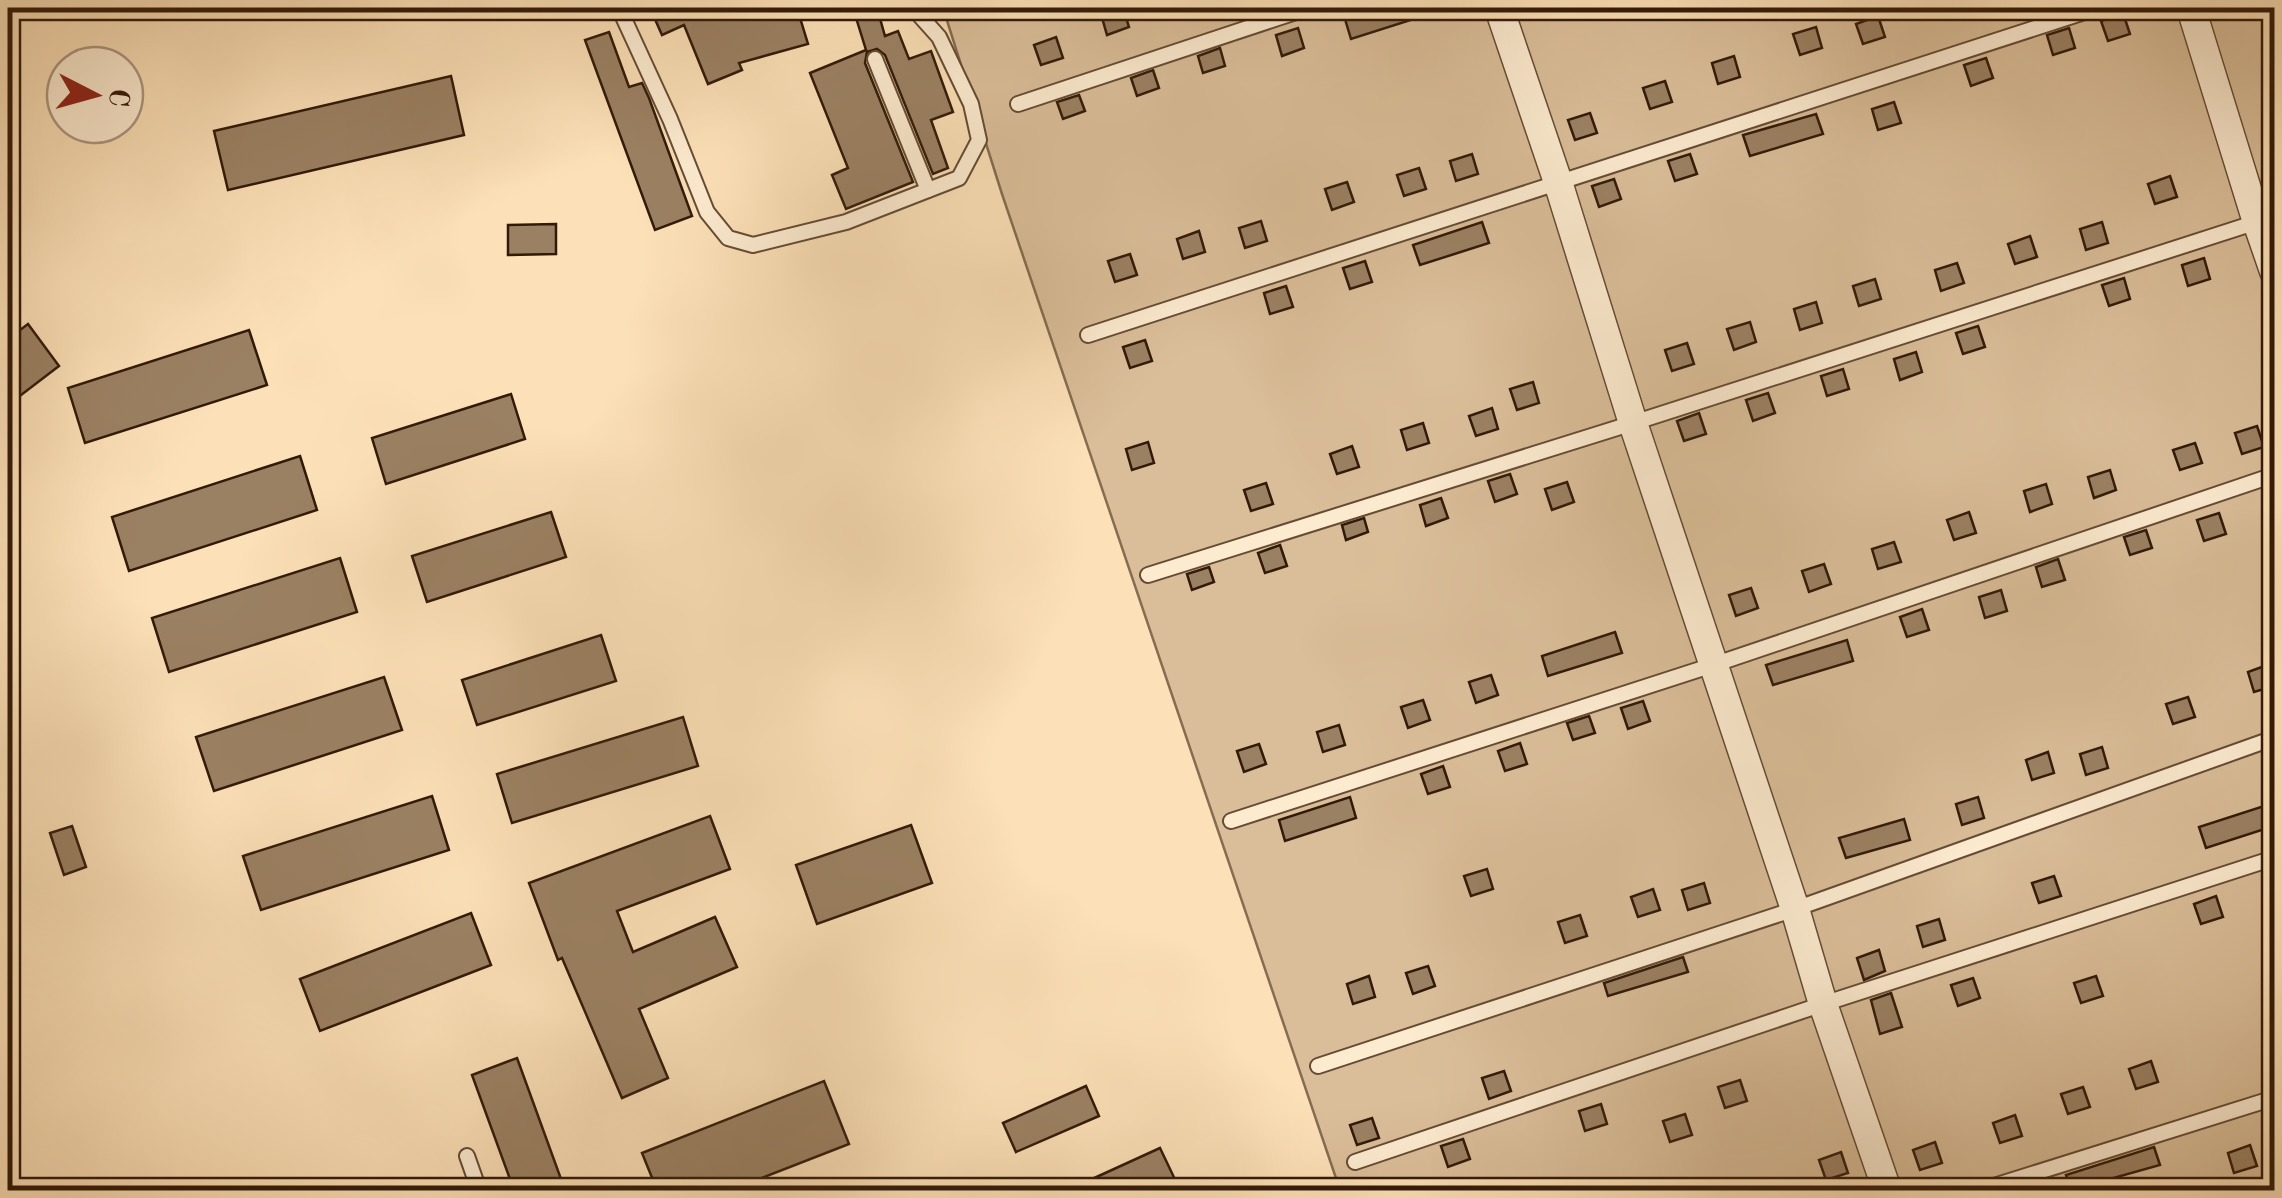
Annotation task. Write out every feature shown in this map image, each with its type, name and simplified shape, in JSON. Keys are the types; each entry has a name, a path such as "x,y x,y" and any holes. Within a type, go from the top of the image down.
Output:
{"street":[{"path":"1499,8 1888,1190"},
{"path":"2191,8 2261,209 2274,270"}],"lane":[{"path":"619,8 708,212 728,238 753,245 846,222 959,178 979,140 971,104 940,37 912,8"},
{"path":"1018,104 1308,8"},
{"path":"1088,335 2097,8"},
{"path":"876,60 928,190"},
{"path":"1148,575 1633,423 2261,209"},
{"path":"1231,821 1714,665 2274,475"},
{"path":"1318,1066 1795,909 2274,738"},
{"path":"1355,1162 2274,858"},
{"path":"1980,1190 2274,1098"},
{"path":"466,1156 479,1190"}],"shaded area":[{"path":"943,8 2274,8 2274,1190 1340,1190 1002,194"}],"building":[{"path":"650,8 726,8 718,12 719,16 749,8 797,8 808,44 739,63 742,70 708,84 684,25 662,35"},
{"path":"853,8 877,8 885,36 898,31 909,59 931,51 953,112 931,120 948,168 933,174 885,55 877,49 867,52 865,63 913,182 846,209 832,175 848,168 810,73 866,50"},
{"path":"1123,8 1129,27 1107,35 1101,14"},
{"path":"1379,8 1435,8 1436,12 1351,39 1345,19"},
{"path":"2123,13 2130,34 2108,41 2101,21"},
{"path":"1878,16 1885,37 1863,44 1856,24"},
{"path":"1816,27 1822,48 1800,55 1793,34"},
{"path":"1298,28 1304,48 1282,56 1276,35"},
{"path":"2069,28 2075,48 2053,55 2047,35"},
{"path":"609,32 629,87 642,83 649,98 692,216 655,230 585,40"},
{"path":"1056,37 1063,58 1041,65 1034,45"},
{"path":"1220,48 1225,66 1203,73 1198,56"},
{"path":"1734,56 1740,77 1718,84 1712,63"},
{"path":"1986,58 1993,78 1971,86 1964,65"},
{"path":"1153,70 1159,88 1137,96 1131,78"},
{"path":"451,76 464,135 228,190 214,131"},
{"path":"1665,81 1672,102 1650,109 1643,88"},
{"path":"1079,95 1085,111 1063,119 1057,102"},
{"path":"1894,102 1901,123 1878,130 1872,109"},
{"path":"1590,113 1597,133 1575,140 1568,120"},
{"path":"1816,114 1823,134 1750,156 1743,135"},
{"path":"1472,154 1478,174 1456,181 1450,161"},
{"path":"1690,154 1697,174 1675,181 1668,161"},
{"path":"1419,168 1426,189 1404,196 1397,175"},
{"path":"2170,176 2177,197 2155,204 2148,184"},
{"path":"1614,179 1621,199 1599,207 1592,186"},
{"path":"1347,182 1354,202 1332,210 1325,189"},
{"path":"1261,221 1267,241 1245,248 1239,228"},
{"path":"1482,222 1489,243 1420,265 1413,245"},
{"path":"2102,222 2108,243 2086,250 2080,229"},
{"path":"556,224 556,254 508,255 508,225"},
{"path":"1199,231 1205,252 1183,259 1177,239"},
{"path":"2030,236 2037,257 2015,264 2008,244"},
{"path":"1130,254 1137,275 1115,282 1108,261"},
{"path":"2204,258 2210,279 2188,286 2182,265"},
{"path":"1365,261 1372,282 1350,289 1343,268"},
{"path":"1957,263 1964,283 1941,291 1935,270"},
{"path":"2124,278 2130,299 2109,306 2102,285"},
{"path":"1875,279 1881,299 1859,306 1853,286"},
{"path":"1286,286 1293,307 1270,314 1264,293"},
{"path":"1816,302 1822,323 1800,330 1794,309"},
{"path":"1750,322 1756,342 1734,350 1727,329"},
{"path":"28,324 59,366 8,405 8,339"},
{"path":"1978,326 1985,347 1963,354 1956,333"},
{"path":"249,330 267,385 85,443 68,388"},
{"path":"1145,340 1152,361 1130,368 1123,347"},
{"path":"1687,343 1694,364 1672,371 1665,350"},
{"path":"1916,352 1922,372 1900,380 1894,359"},
{"path":"1843,369 1849,389 1827,396 1821,376"},
{"path":"1533,382 1539,403 1517,410 1510,389"},
{"path":"1768,393 1775,413 1753,421 1746,400"},
{"path":"511,394 525,439 386,484 372,438"},
{"path":"1492,408 1498,429 1476,436 1469,416"},
{"path":"1699,413 1706,434 1684,441 1677,421"},
{"path":"1423,423 1429,443 1407,450 1401,430"},
{"path":"2257,426 2264,447 2242,454 2235,433"},
{"path":"1148,442 1154,463 1132,470 1126,449"},
{"path":"2195,443 2202,463 2180,470 2173,450"},
{"path":"1352,446 1359,467 1337,474 1330,454"},
{"path":"300,456 317,510 129,571 112,517"},
{"path":"2110,470 2116,490 2094,498 2088,477"},
{"path":"1510,474 1517,494 1495,502 1488,481"},
{"path":"1567,482 1574,502 1552,510 1545,489"},
{"path":"1266,483 1273,504 1251,511 1244,490"},
{"path":"2046,484 2052,504 2030,512 2024,491"},
{"path":"1441,498 1448,518 1426,526 1420,505"},
{"path":"551,512 566,557 427,602 412,556"},
{"path":"1969,512 1976,533 1954,540 1947,520"},
{"path":"2219,513 2226,534 2204,541 2197,520"},
{"path":"1364,518 1368,532 1346,540 1342,525"},
{"path":"2146,530 2152,548 2130,555 2124,537"},
{"path":"1894,542 1901,562 1878,569 1872,549"},
{"path":"1280,545 1287,566 1265,573 1258,553"},
{"path":"340,558 357,612 169,672 152,618"},
{"path":"2058,559 2065,580 2042,587 2036,567"},
{"path":"1824,564 1831,584 1809,592 1802,571"},
{"path":"1209,567 1214,582 1192,590 1187,574"},
{"path":"1751,588 1758,608 1736,616 1729,595"},
{"path":"2001,590 2007,611 1985,618 1979,597"},
{"path":"1922,609 1929,630 1907,637 1900,617"},
{"path":"1615,632 1622,653 1548,676 1542,656"},
{"path":"601,635 616,681 477,725 462,680"},
{"path":"1847,640 1853,661 1773,685 1766,665"},
{"path":"2270,664 2274,686 2254,692 2248,672"},
{"path":"1491,675 1498,695 1476,703 1469,682"},
{"path":"384,677 402,730 214,791 196,737"},
{"path":"2188,697 2195,717 2173,724 2166,704"},
{"path":"1423,700 1430,720 1408,728 1401,707"},
{"path":"1643,701 1650,721 1628,729 1621,708"},
{"path":"1589,716 1595,733 1573,740 1567,723"},
{"path":"683,717 698,766 512,823 497,774"},
{"path":"1339,725 1345,745 1323,752 1317,732"},
{"path":"1520,743 1527,764 1505,771 1498,751"},
{"path":"1259,744 1266,764 1244,772 1237,751"},
{"path":"2102,747 2108,768 2086,775 2080,754"},
{"path":"2048,752 2054,773 2032,780 2026,760"},
{"path":"1443,766 1450,787 1428,794 1421,774"},
{"path":"432,796 449,850 261,910 243,856"},
{"path":"1350,797 1356,818 1285,841 1279,820"},
{"path":"1978,797 1984,818 1962,825 1956,804"},
{"path":"2264,806 2271,827 2206,848 2199,827"},
{"path":"710,816 730,869 617,911 633,952 715,917 737,967 639,1009 668,1078 622,1098 562,958 558,960 529,883"},
{"path":"1904,819 1910,840 1846,858 1839,838"},
{"path":"911,825 932,883 817,924 796,865"},
{"path":"72,826 86,867 64,875 50,833"},
{"path":"1487,869 1493,889 1471,896 1464,876"},
{"path":"2054,876 2061,896 2039,903 2032,883"},
{"path":"1704,883 1710,903 1688,910 1682,890"},
{"path":"1653,889 1660,910 1638,917 1631,897"},
{"path":"2216,896 2223,917 2201,924 2194,904"},
{"path":"471,913 491,965 320,1031 300,979"},
{"path":"1580,915 1587,936 1565,943 1558,922"},
{"path":"1939,919 1945,940 1923,947 1917,926"},
{"path":"1879,950 1885,971 1864,980 1857,958"},
{"path":"1683,957 1688,972 1608,996 1604,983"},
{"path":"1428,966 1435,986 1413,994 1406,973"},
{"path":"1369,976 1375,997 1353,1004 1347,984"},
{"path":"2096,976 2103,996 2081,1003 2074,983"},
{"path":"1973,978 1980,998 1958,1006 1951,985"},
{"path":"1891,993 1902,1027 1880,1034 1871,1000"},
{"path":"517,1058 565,1190 514,1190 472,1075"},
{"path":"2151,1061 2158,1082 2136,1089 2129,1069"},
{"path":"1504,1071 1511,1091 1489,1099 1482,1078"},
{"path":"1740,1080 1747,1101 1725,1108 1718,1087"},
{"path":"824,1081 849,1144 731,1190 657,1190 642,1153"},
{"path":"1086,1086 1099,1116 1016,1152 1003,1123"},
{"path":"2083,1087 2090,1107 2068,1114 2061,1094"},
{"path":"1601,1104 1607,1124 1585,1131 1579,1111"},
{"path":"1685,1114 1692,1135 1670,1142 1663,1121"},
{"path":"2015,1115 2022,1136 2000,1143 1993,1123"},
{"path":"1372,1118 1379,1138 1357,1145 1350,1125"},
{"path":"1463,1139 1470,1159 1448,1167 1441,1146"},
{"path":"1935,1142 1942,1163 1920,1170 1913,1150"},
{"path":"2250,1145 2257,1166 2234,1173 2228,1153"},
{"path":"2154,1147 2160,1165 2071,1190 2066,1175"},
{"path":"1160,1148 1180,1190 1068,1190"},
{"path":"1841,1152 1848,1173 1826,1180 1819,1160"}]}
